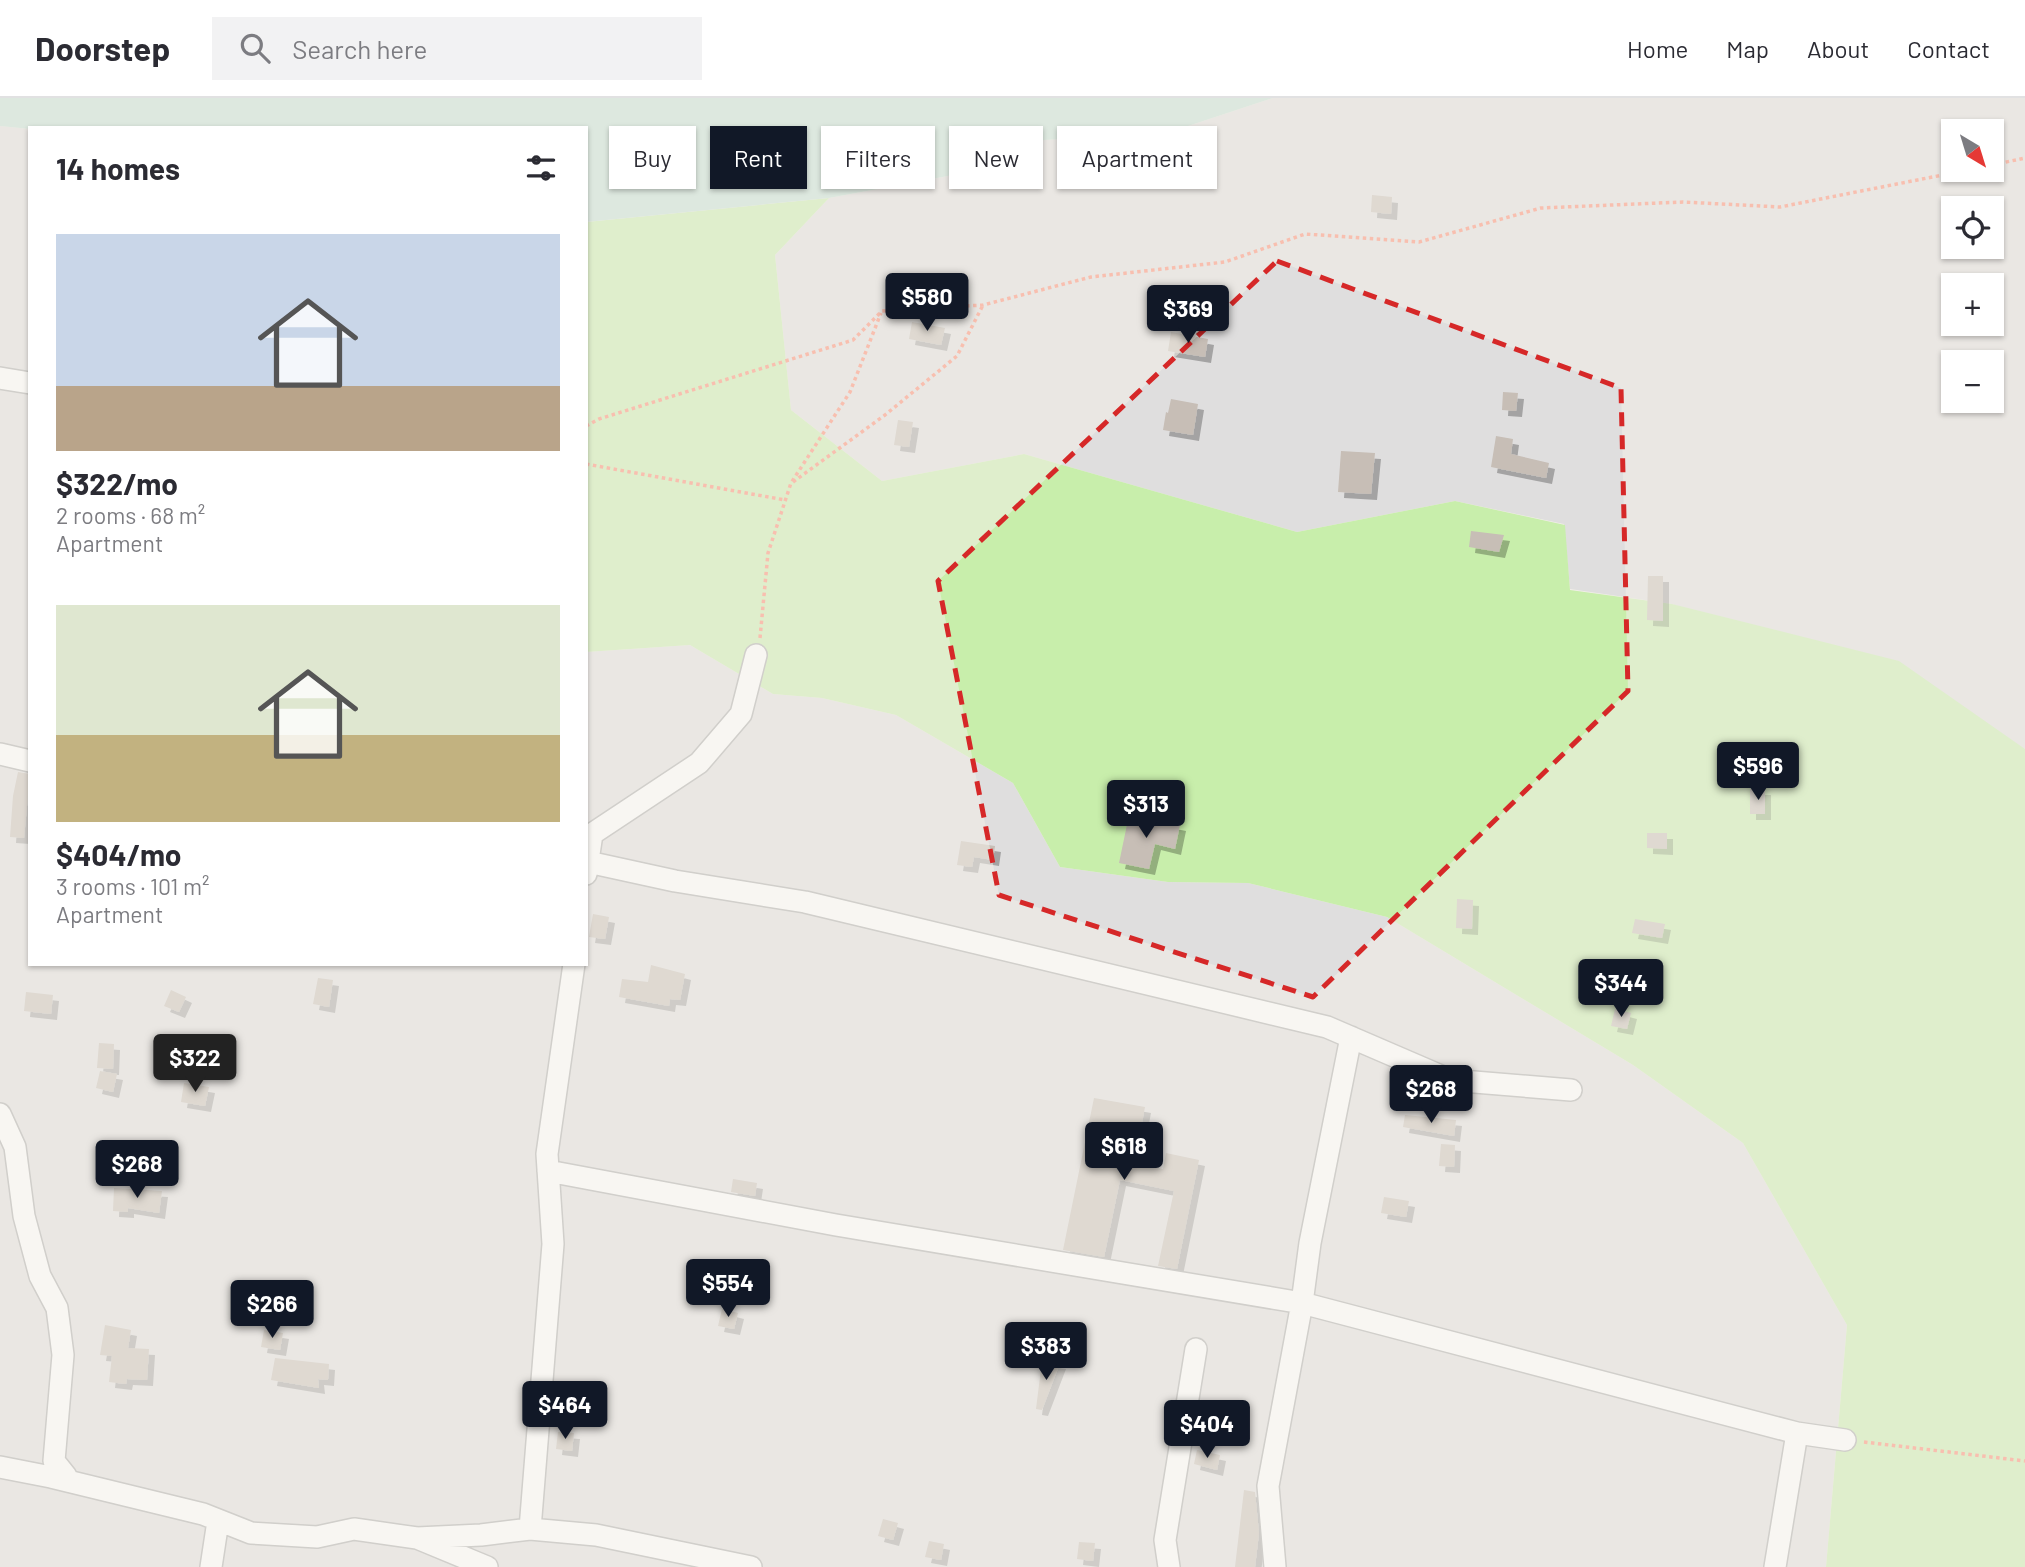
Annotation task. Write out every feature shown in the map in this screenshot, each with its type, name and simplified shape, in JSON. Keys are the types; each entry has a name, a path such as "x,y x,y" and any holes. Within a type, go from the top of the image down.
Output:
{"street":[{"path":"0,378 28,383"},
{"path":"588,861 592,834 699,763 741,714 756,655"},
{"path":"0,754 28,761"},
{"path":"588,868 806,902 1327,1027 1450,1080 1571,1090"},
{"path":"554,1215 561,966"},
{"path":"530,1529 553,1244 547,1154 574,966"},
{"path":"1275,1567 1268,1486 1302,1303 1310,1243 1351,1037"},
{"path":"0,1114 15,1147 24,1216 40,1276 57,1308 63,1355 54,1461 66,1476"},
{"path":"548,1171 836,1225 1302,1303 1797,1433 1845,1440"},
{"path":"1169,1567 1165,1540 1196,1349"},
{"path":"1775,1567 1797,1433"},
{"path":"0,1467 203,1514 251,1533 317,1536 354,1529 417,1538 530,1529 596,1535 751,1567"},
{"path":"211,1567 218,1521"},
{"path":"417,1538 487,1567"}],"path":[{"path":"2004,162 2025,158"},
{"path":"588,425 599,419 853,340 882,311 983,305 1091,277 1225,262 1305,234 1419,242 1541,208 1684,202 1780,207 1941,175"},
{"path":"791,483 885,415 957,356 983,305"},
{"path":"756,655 763,624 768,553 791,483 850,392 882,311"},
{"path":"588,464 785,500"},
{"path":"1845,1440 2025,1461"}],"highlighted area":[{"path":"1277,261 1621,388 1628,691 1313,997 999,895 938,581"}],"shaded area":[{"path":"1273,98 2025,98 2025,749 1672,604 1570,589 1564,524 1455,501 1297,532 1024,454 882,481 791,410 775,255 829,198 878,189 935,189 935,178 949,176 949,189 1043,189 1043,140 1057,139 1057,189 1217,189 1217,126 1188,126"},
{"path":"0,126 28,129 28,966 588,966 588,652 690,645 773,694 822,698 896,715 1013,783 1060,867 1168,882 1248,883 1387,917 1633,1065 1743,1143 1847,1325 1826,1567 0,1567"}],"green space":[{"path":"0,98 1273,98 1188,126 1057,126 1057,139 1043,140 1043,126 949,126 949,176 935,178 935,126 821,126 821,189 878,189 829,198 588,222 588,126 28,126 28,129 0,126"},
{"path":"829,198 775,255 791,410 882,481 1024,454 1297,532 1455,501 1565,525 1570,590 1672,604 1899,661 2025,749 2025,1567 1826,1567 1847,1325 1743,1143 1633,1065 1387,917 1248,883 1168,882 1060,867 1013,783 896,715 822,698 773,694 690,645 588,652 588,222"}],"building":[{"path":"1372,195 1392,197 1391,214 1371,212"},
{"path":"912,322 945,328 941,345 909,339"},
{"path":"1171,332 1208,339 1205,357 1168,351"},
{"path":"1503,392 1518,393 1516,411 1502,410"},
{"path":"1171,399 1198,404 1193,435 1163,430"},
{"path":"898,420 913,422 909,447 894,445"},
{"path":"1496,436 1513,439 1511,454 1549,463 1546,478 1491,467"},
{"path":"1341,451 1375,453 1371,494 1338,492"},
{"path":"1471,531 1504,535 1499,552 1469,547"},
{"path":"1648,576 1663,576 1663,621 1647,620"},
{"path":"18,772 28,774 24,838 10,837"},
{"path":"1750,789 1765,789 1765,814 1750,814"},
{"path":"1129,815 1180,825 1175,849 1155,844 1149,869 1119,863"},
{"path":"1647,833 1667,833 1667,849 1647,848"},
{"path":"961,841 995,846 993,860 974,857 972,867 957,865"},
{"path":"1457,899 1473,900 1472,929 1456,928"},
{"path":"593,914 609,917 605,939 589,937"},
{"path":"1635,919 1665,924 1662,938 1632,933"},
{"path":"651,965 685,974 680,1000 670,999 669,1006 619,997 622,979 648,982"},
{"path":"318,978 333,980 329,1007 313,1004"},
{"path":"171,990 186,997 179,1012 164,1006"},
{"path":"26,992 53,995 51,1014 24,1011"},
{"path":"1615,1009 1631,1013 1627,1029 1611,1026"},
{"path":"99,1043 114,1044 113,1069 97,1068"},
{"path":"100,1071 117,1074 113,1092 96,1088"},
{"path":"184,1083 209,1087 205,1106 181,1102"},
{"path":"1094,1098 1145,1107 1134,1164 1163,1169 1166,1153 1199,1160 1177,1269 1158,1266 1174,1191 1120,1180 1104,1257 1063,1250"},
{"path":"1405,1115 1456,1120 1454,1136 1403,1127"},
{"path":"1441,1144 1455,1145 1454,1167 1439,1166"},
{"path":"733,1179 757,1183 755,1196 731,1192"},
{"path":"114,1188 162,1191 159,1213 128,1208 128,1212 113,1211"},
{"path":"1384,1197 1409,1201 1406,1217 1381,1213"},
{"path":"722,1309 738,1313 734,1329 718,1326"},
{"path":"105,1325 131,1330 128,1348 149,1349 147,1380 127,1379 126,1384 109,1382 112,1356 100,1355"},
{"path":"264,1330 283,1333 280,1350 261,1347"},
{"path":"275,1358 329,1364 328,1380 318,1379 319,1388 271,1380"},
{"path":"1042,1361 1060,1363 1042,1410 1036,1409"},
{"path":"558,1432 574,1433 572,1451 556,1449"},
{"path":"1197,1450 1220,1455 1217,1470 1194,1464"},
{"path":"1244,1490 1255,1492 1259,1533 1255,1567 1235,1567"},
{"path":"883,1519 898,1523 893,1540 878,1536"},
{"path":"929,1541 944,1544 941,1560 925,1557"},
{"path":"1079,1542 1095,1543 1093,1561 1077,1559"}]}
